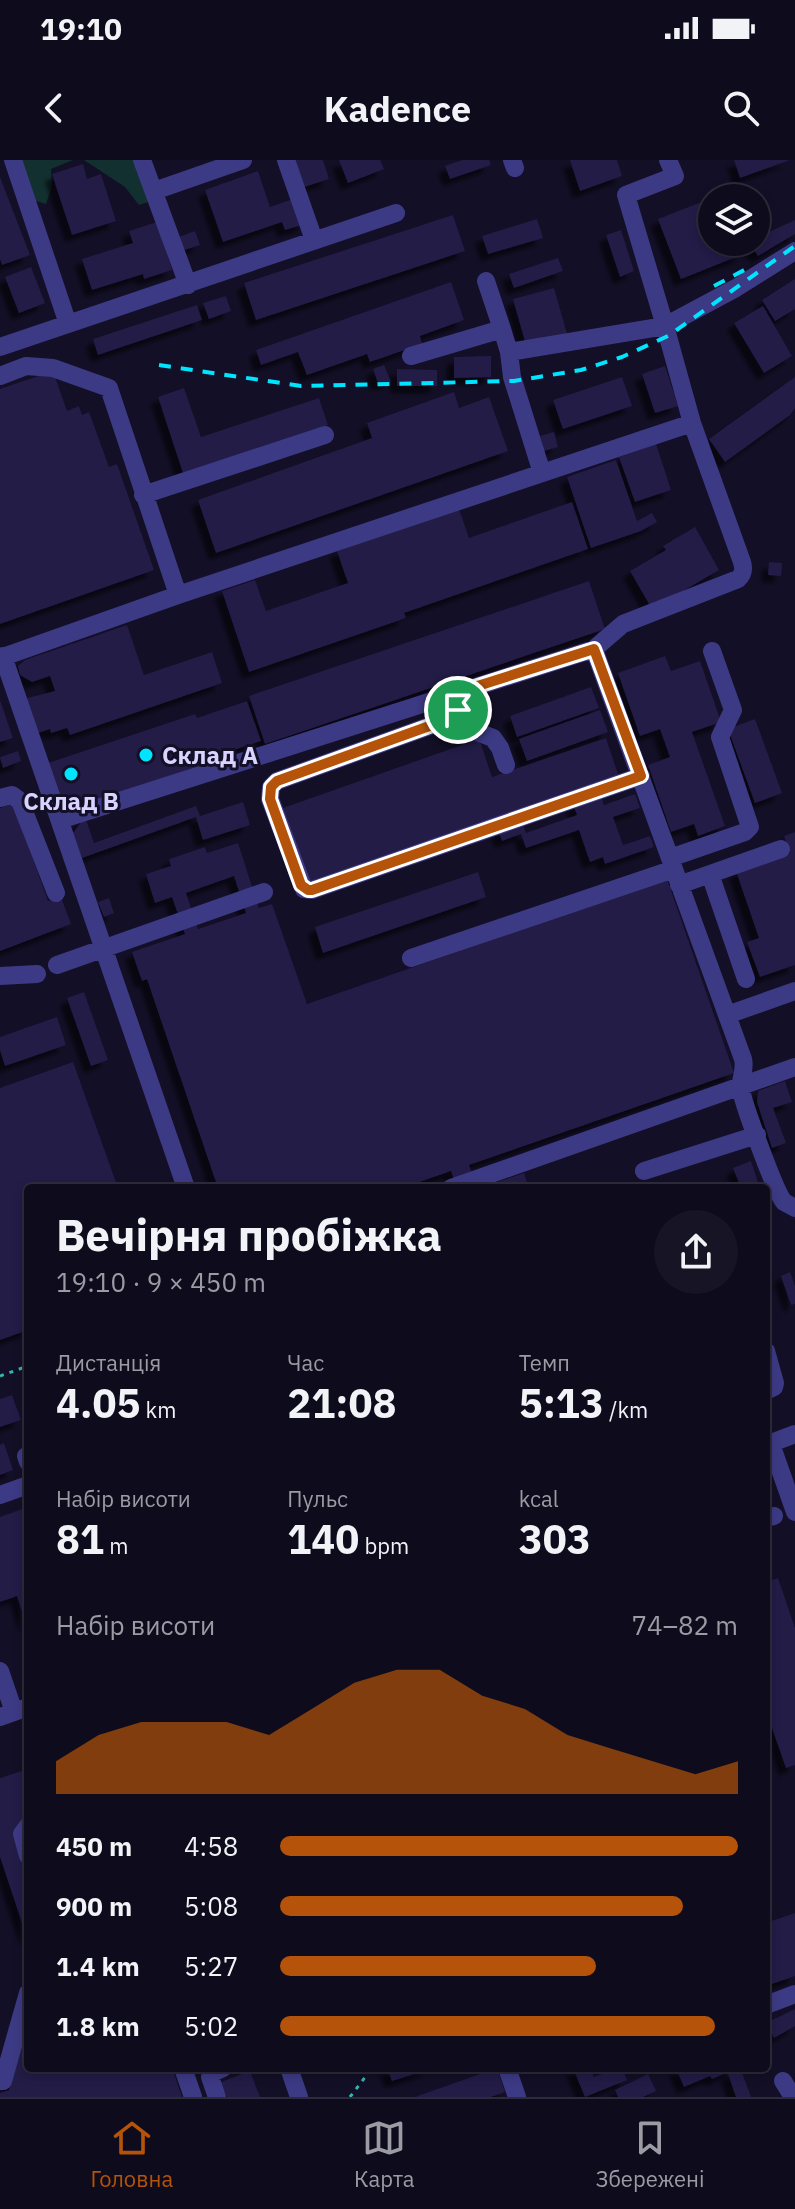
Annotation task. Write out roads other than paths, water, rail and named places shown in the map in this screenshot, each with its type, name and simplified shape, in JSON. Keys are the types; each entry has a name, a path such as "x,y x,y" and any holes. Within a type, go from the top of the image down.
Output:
{"street":[{"path":"13,160 68,324"},
{"path":"142,160 188,285"},
{"path":"154,191 243,160"},
{"path":"286,160 314,240"},
{"path":"60,820 594,649 623,624 742,575 742,562 692,423 626,195 675,176 668,160"},
{"path":"0,347 396,213"},
{"path":"509,352 665,326 736,288 795,251"},
{"path":"486,281 542,473"},
{"path":"411,356 502,329"},
{"path":"0,376 26,366 53,368 109,388 178,595"},
{"path":"185,1184 2,657 692,423"},
{"path":"143,495 325,435"},
{"path":"594,649 744,1065 740,1087 776,1188 785,1203 795,1208"},
{"path":"411,958 674,871 750,827 720,737 733,710 712,651"},
{"path":"468,689 458,710 446,720 277,781 271,787 270,799 304,889 312,890 641,776"},
{"path":"446,720 493,738 506,765"},
{"path":"0,798 12,795 20,801 56,893"},
{"path":"674,871 710,874 781,849"},
{"path":"710,874 746,979"},
{"path":"57,965 264,892"},
{"path":"0,976 37,974"},
{"path":"727,1015 795,991"},
{"path":"462,1184 795,1067"},
{"path":"644,1171 757,1135"},
{"path":"770,1365 775,1383 770,1389"},
{"path":"770,1443 795,1434"},
{"path":"770,1449 795,1512"},
{"path":"0,1495 24,1486"},
{"path":"0,1671 14,1712"},
{"path":"770,2003 795,1994"},
{"path":"0,2081 3,2081 24,2007"},
{"path":"184,2072 193,2097"},
{"path":"214,2072 210,2077 217,2097"},
{"path":"290,2072 299,2097"},
{"path":"508,2072 517,2097"}],"railway":[{"path":"159,365 301,386 514,381 581,370 622,357 668,336 795,246"},
{"path":"714,286 750,267"}],"place":[{"name":"Склад A","path":"146,755"},
{"name":"Склад B","path":"71,774"}]}
